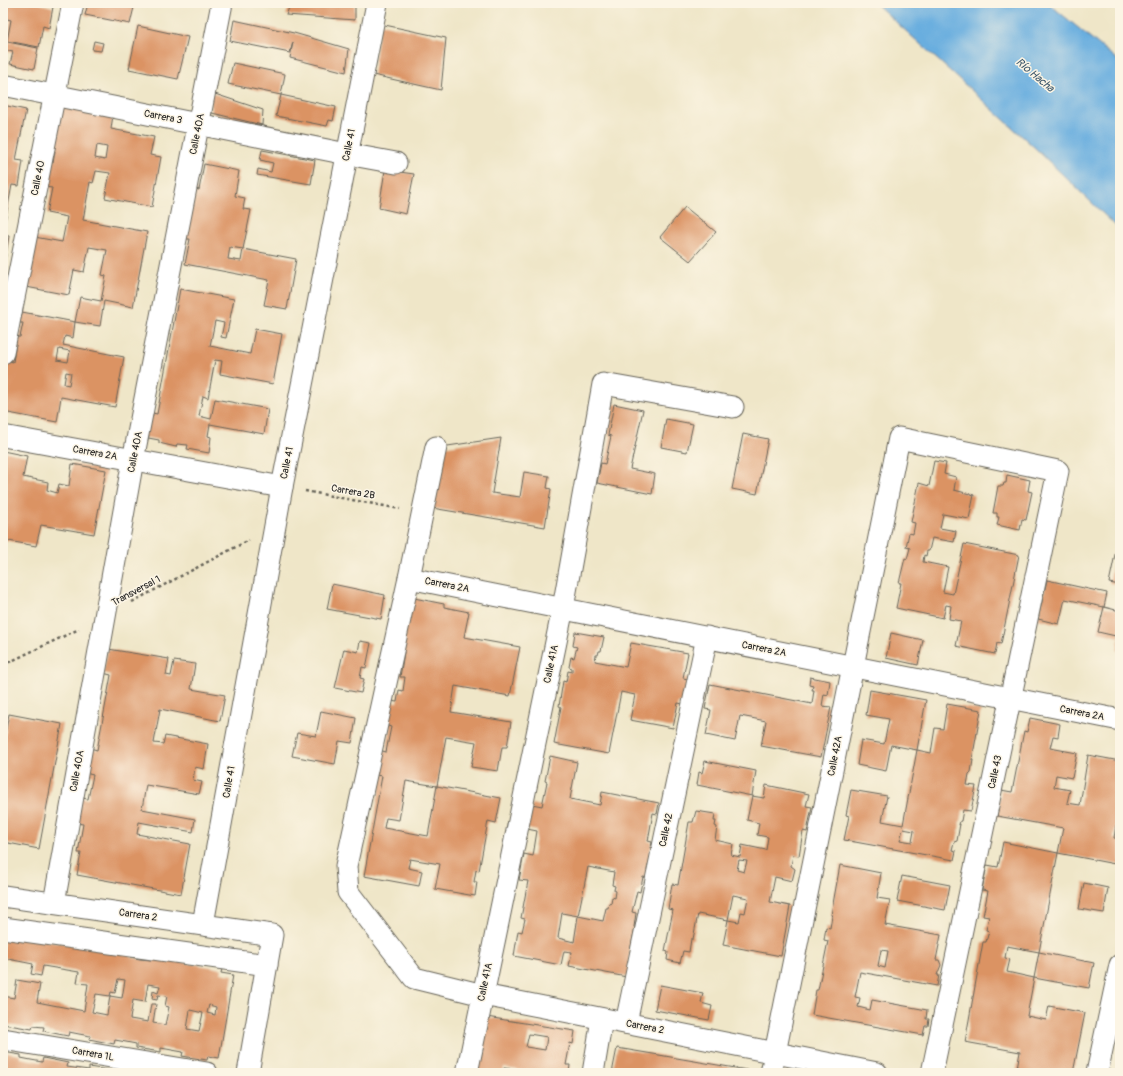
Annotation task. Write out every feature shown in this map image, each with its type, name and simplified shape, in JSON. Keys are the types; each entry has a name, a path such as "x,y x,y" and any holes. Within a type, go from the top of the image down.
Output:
{"street":[{"name":"Calle 40","path":"3,353 72,3"},
{"name":"Calle 40A","path":"54,903 133,460 222,3"},
{"name":"Calle 41","path":"203,924 282,487 377,3"},
{"name":"Carrera 3","path":"3,85 396,163"},
{"name":"Calle 41A","path":"467,1073 563,608 603,384 733,407"},
{"name":"Carrera 2A","path":"3,436 282,487"},
{"name":"Calle 43","path":"899,438 1058,471 932,1073"},
{"name":"Calle 42A","path":"771,1073 899,438"},
{"path":"409,578 436,447"},
{"name":"Carrera 2A","path":"409,578 1120,720"},
{"name":"Carrera 2","path":"409,578 346,866 348,892 414,978 482,995 877,1073"},
{"name":"Calle 42","path":"626,1023 707,638"},
{"name":"Carrera 2","path":"3,896 272,935 267,966"},
{"path":"3,928 267,966 248,1073"},
{"path":"1096,1073 1120,965"},
{"path":"593,1073 602,1019"},
{"name":"Carrera 1L","path":"3,1039 207,1073"}],"path":[{"name":"Carrera 2B","path":"282,487 422,512"},
{"name":"Transversal 1","path":"3,665 105,616 275,527"}],"water":[{"name":"Río Hacha","path":"875,3 1048,3 1120,62 1120,230 1034,147"}],"building":[{"path":"3,3 37,3 53,7 49,28 43,26 39,47 7,41 11,20 3,18"},
{"path":"88,3 135,3 130,24 85,15"},
{"path":"291,3 355,3 355,20 286,15"},
{"path":"234,20 294,33 349,49 346,72 290,58 293,42 290,53 230,41"},
{"path":"380,24 446,38 441,90 373,75"},
{"path":"138,26 188,37 178,79 129,69"},
{"path":"3,41 38,48 34,69 10,64 13,52 3,50"},
{"path":"94,41 103,43 101,51 92,50"},
{"path":"233,63 285,74 281,95 228,84"},
{"path":"209,92 263,110 262,125 212,113"},
{"path":"281,95 336,107 333,121 329,120 327,126 276,116"},
{"path":"55,104 113,115 111,129 154,137 150,155 161,157 152,207 105,198 110,173 96,171 93,183 90,182 83,220 147,232 133,307 104,301 100,326 75,322 80,297 101,301 106,276 102,275 107,250 89,247 84,272 74,270 69,295 26,287 29,236 62,242 67,217 47,213 52,188 45,187 49,162 53,163 55,151 52,150","holes":["97,145 107,147 105,160 95,158"]},
{"path":"3,105 26,110 16,160 23,161 19,186 12,185 4,227"},
{"path":"262,150 315,160 311,184 257,175 258,169 271,172 273,163 260,160"},
{"path":"204,164 239,171 235,196 245,198 243,209 251,210 243,249 296,259 287,309 264,305 269,280 185,264 190,239 186,239 192,188 199,190","holes":["230,247 243,249 241,261 228,259"]},
{"path":"385,170 414,174 406,214 379,208"},
{"path":"685,207 716,232 690,261 660,237"},
{"path":"3,235 9,236 4,267 3,267"},
{"path":"180,289 234,299 226,338 221,337 224,323 215,321 210,346 250,354 255,329 282,334 273,384 220,374 222,361 215,360 208,398 203,396 199,416 211,419 215,399 268,409 264,434 210,424 208,436 211,437 209,453 187,449 188,445 177,444 176,447 159,443 159,440 143,437 148,412 157,414"},
{"path":"22,312 75,322 73,338 65,336 63,345 124,357 115,407 61,397 57,422 3,412 3,373 6,360 13,362 17,337 20,337 23,323 20,323","holes":["59,349 70,351 68,362 57,360","66,372 71,373 69,385 64,384"]},
{"path":"614,404 643,410 630,469 655,474 652,494 597,483 601,463 605,464 611,436 608,435"},
{"path":"666,419 693,424 687,452 661,447"},
{"path":"743,434 768,439 757,494 732,489"},
{"path":"501,438 492,493 520,497 524,472 549,476 547,488 551,489 545,527 432,508 441,447"},
{"path":"3,451 27,456 23,477 48,482 47,490 57,493 59,484 69,486 72,464 106,470 94,534 41,525 36,546 3,540"},
{"path":"934,461 946,463 944,474 956,477 954,490 974,495 969,519 943,514 940,528 956,531 954,542 932,538 929,551 927,551 926,556 924,555 923,562 948,567 943,592 953,594 964,544 1019,555 1001,644 997,643 995,654 956,646 961,621 949,619 951,606 946,605 943,618 896,608 901,583 899,583 905,558 907,559 910,548 906,547 909,533 913,534 915,523 911,522 919,483 929,486"},
{"path":"1007,475 1030,480 1028,491 1032,492 1026,520 1022,519 1020,530 997,525 999,517 997,517 997,513 993,513 998,486 1003,486 1004,483 1006,483"},
{"path":"1117,545 1120,547 1120,585 1109,583"},
{"path":"1047,580 1107,593 1104,607 1065,599 1059,624 1038,619"},
{"path":"332,584 385,595 381,619 327,609"},
{"path":"409,597 444,604 444,607 469,612 464,637 520,647 510,696 455,686 451,712 511,722 507,747 502,747 498,771 471,767 476,742 446,737 437,786 501,798 496,823 488,821 479,871 476,870 474,882 477,882 475,896 435,889 440,864 410,859 408,868 422,871 419,886 364,876 382,776 375,775 379,750 386,752 391,727 385,725 390,701 397,702 399,690 403,691 405,677 400,677 404,652 396,650","holes":["406,781 437,786 428,836 384,828 386,818 399,820"]},
{"path":"1104,607 1120,611 1120,637 1098,632"},
{"path":"575,632 604,637 601,651 599,651 598,655 596,655 595,661 626,667 631,643 688,653 683,678 688,679 683,704 678,703 673,728 630,720 635,695 621,692 609,754 554,744 561,707 559,706 563,681 566,682 568,671 572,672 572,668 569,667 571,657 574,658 577,647 573,646"},
{"path":"891,633 923,640 918,665 886,658"},
{"path":"1120,639 1120,651 1117,650"},
{"path":"360,641 371,643 366,668 362,667 360,678 364,679 361,693 335,688 344,649 358,652"},
{"path":"108,649 169,659 166,675 171,676 174,661 195,664 191,689 225,695 220,721 160,709 154,743 163,744 165,736 208,744 204,769 195,767 193,780 202,782 199,794 146,785 142,809 195,819 193,832 139,822 137,834 190,844 181,894 77,875 81,853 78,853 83,824 76,823 81,798 88,799 93,775 85,773 90,748 97,750 107,697 111,675 103,673"},
{"path":"810,677 830,681 828,695 824,694 822,706 831,707 821,757 761,746 766,721 751,718 740,716 735,741 706,735 711,710 705,709 710,684 812,704 814,690 812,690 813,686 809,685"},
{"path":"870,690 926,700 917,750 891,745 886,771 857,765 861,740 884,744 889,719 866,715"},
{"path":"947,704 981,710 971,772 969,774 967,785 976,786 971,811 963,810 957,841 954,842 952,850 956,851 954,860 844,840 849,816 846,815 851,790 887,796 882,821 903,825 917,750 931,753 935,728 943,729","holes":["903,829 914,831 912,842 900,840"]},
{"path":"321,711 356,718 352,743 339,741 335,764 292,756 297,733 316,736"},
{"path":"9,714 62,724 39,849 3,842 3,744"},
{"path":"1030,718 1060,724 1058,737 1053,736 1050,748 1077,753 1072,778 1056,775 1054,787 1070,790 1067,803 1080,805 1088,755 1120,761 1120,825 1116,825 1114,838 1120,839 1120,865 1058,853 1063,828 997,816 1001,790 1012,792 1024,731 1027,732"},
{"path":"550,756 577,762 570,799 600,805 602,792 659,803 657,814 653,813 648,841 652,842 650,853 653,853 649,878 643,877 640,892 637,891 632,912 636,913 630,952 632,978 569,966 572,952 564,951 561,965 514,956 518,931 522,932 525,919 521,918 528,881 519,880 524,854 533,856 537,831 527,829 532,804 542,806 547,782 545,781","holes":["588,867 614,872 612,885 615,886 615,898 612,897 611,904 609,903 608,908 606,908 603,921 578,916","562,913 578,916 574,942 558,938"]},
{"path":"705,761 756,771 752,796 697,785 699,772 702,773"},
{"path":"766,785 809,794 806,806 812,807 807,832 803,831 799,856 793,855 791,866 795,869 792,881 775,877 770,902 790,906 781,956 723,945 728,920 698,914 689,952 683,951 680,963 667,960 668,952 665,951 673,910 668,909 672,884 678,885 689,822 693,822 696,811 715,814 714,821 716,821 715,826 717,827 715,840 733,844 731,855 740,857 742,845 766,850 768,837 757,835 759,823 747,820 752,796 764,798","holes":["739,860 747,861 744,872 737,870","733,895 748,898 745,913 741,912 739,922 728,920"]},
{"path":"1003,842 1058,853 1039,952 1007,946 1005,958 1010,959 1007,972 1034,978 1027,1016 1046,1020 1049,1006 1085,1013 1073,1073 1016,1073 1020,1052 965,1042 983,942 986,942 989,931 986,930 989,917 983,916 988,891 982,890 987,865 998,867"},
{"path":"840,865 881,873 877,898 890,900 885,925 941,935 936,960 939,960 941,965 937,975 939,975 937,986 860,972 855,997 860,998 858,1007 870,1010 872,1000 927,1010 926,1019 929,1019 928,1026 925,1026 923,1035 812,1015 816,990 818,990 828,941 824,940 826,927 830,928","holes":["881,950 888,951 885,968 878,966"]},
{"path":"902,876 950,885 945,910 897,901"},
{"path":"1084,883 1108,888 1104,913 1079,909"},
{"path":"3,934 130,953 130,957 140,959 151,960 152,957 222,969 221,973 233,975 219,1058 208,1056 207,1060 182,1056 183,1052 161,1048 161,1052 136,1048 136,1044 115,1040 114,1044 89,1039 90,1036 69,1032 68,1036 43,1031 44,1027 33,1026 32,1029 3,1024 3,996 14,998 17,980 40,984 37,1002 84,1011 88,984 77,983 79,972 43,966 41,976 31,974 33,964 3,958","holes":["118,979 125,980 122,998 110,996 111,992 115,993","148,984 160,986 158,993 153,991 152,999 157,1000 158,995 167,996 165,1006 169,1007 165,1025 153,1023 156,1004 151,1004 148,1022 130,1019 133,1000 145,1002","96,994 110,996 107,1015 92,1012","209,1005 216,1007 215,1015 207,1013","190,1010 203,1013 199,1031 187,1029"]},
{"path":"1039,952 1094,963 1089,988 1034,978"},
{"path":"660,985 703,993 701,1003 712,1006 709,1020 655,1010"},
{"path":"480,1016 575,1031 573,1044 570,1043 566,1065 570,1065 569,1073 538,1073 504,1068 503,1073 476,1073","holes":["529,1034 547,1037 545,1050 526,1047"]},
{"path":"617,1048 753,1071 752,1073 612,1073"},
{"path":"3,1052 21,1055 21,1058 42,1062 43,1058 68,1063 67,1067 89,1070 89,1067 114,1071 114,1073 3,1073"}]}
